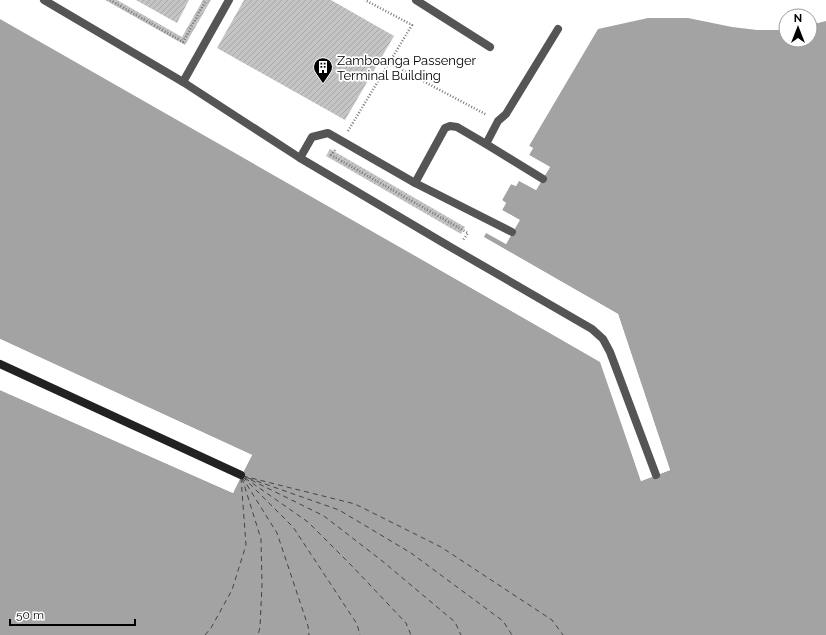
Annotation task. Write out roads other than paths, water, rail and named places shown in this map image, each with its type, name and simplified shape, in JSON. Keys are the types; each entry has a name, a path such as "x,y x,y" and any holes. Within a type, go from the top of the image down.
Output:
{"main road":[{"path":"0,364 241,475"}],"street":[{"path":"44,0 183,82 300,158 592,329 603,339 610,352 656,475"},
{"path":"183,82 229,0"},
{"path":"416,0 490,47"},
{"path":"486,144 498,121 506,114 558,29"},
{"path":"415,183 445,128 450,126 457,127 543,179"},
{"path":"300,158 312,137 328,133 415,183 512,232"}],"place":[{"name":"Zamboanga Passenger Terminal Building","path":"323,84"}]}
